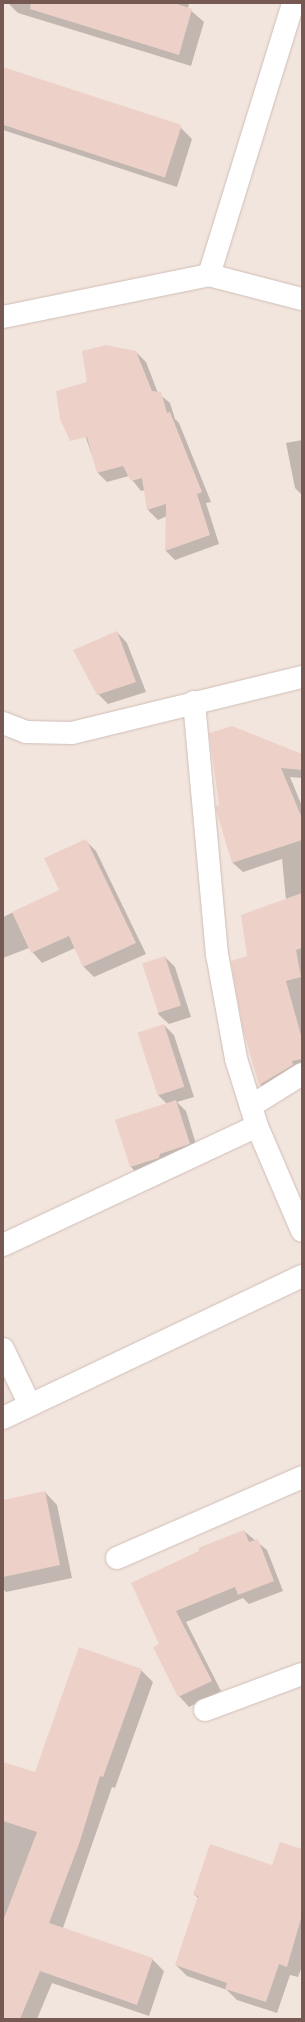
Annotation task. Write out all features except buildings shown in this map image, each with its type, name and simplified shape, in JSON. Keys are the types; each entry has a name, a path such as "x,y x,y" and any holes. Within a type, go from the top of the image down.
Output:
{"street":[{"path":"209,276 293,3"},
{"path":"3,317 209,276 302,299"},
{"path":"3,723 26,732 72,733 194,702 302,677"},
{"path":"194,702 217,954 236,1059 257,1126 302,1231"},
{"path":"251,1106 302,1074"},
{"path":"3,1246 257,1126"},
{"path":"3,1418 302,1276"},
{"path":"3,1349 30,1404"},
{"path":"117,1558 302,1477"},
{"path":"205,1710 302,1674"}],"shaded area":[{"path":"3,3 302,3 302,2019 3,2019"}]}
